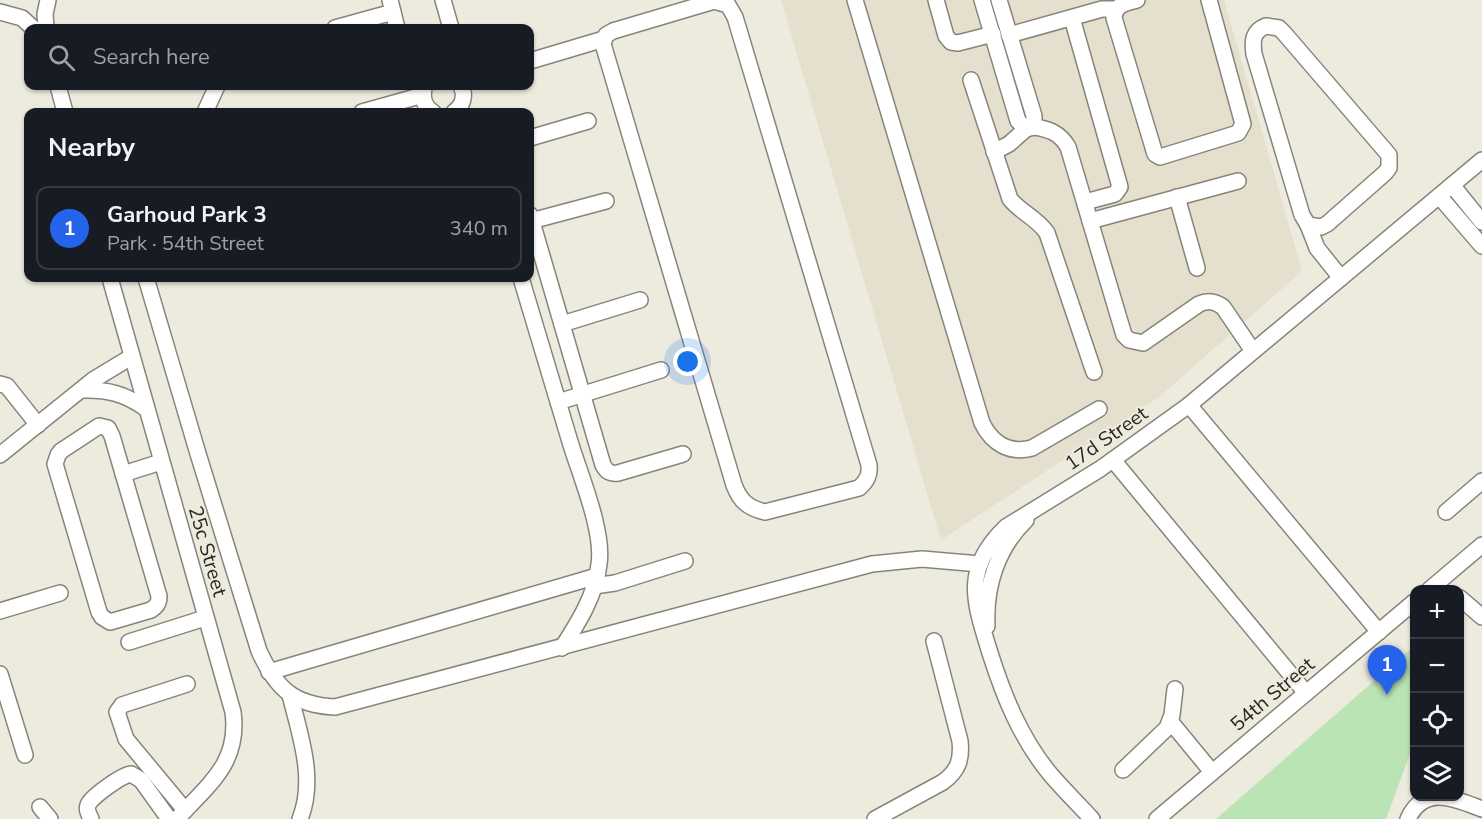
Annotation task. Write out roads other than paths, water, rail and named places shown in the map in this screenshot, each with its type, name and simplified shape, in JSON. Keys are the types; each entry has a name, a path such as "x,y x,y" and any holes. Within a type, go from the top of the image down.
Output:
{"street":[{"path":"46,24 48,0"},
{"path":"443,0 450,24"},
{"path":"855,0 982,423 987,432 993,441 1002,446 1012,450 1023,450 1032,448 1099,409"},
{"path":"936,0 946,36 951,42 958,43 993,34"},
{"path":"982,0 1018,121 1030,128 1052,131 1064,140 1071,153 1121,329 1129,340 1143,343 1199,304 1209,301 1223,308 1253,351"},
{"path":"994,152 1030,128 1034,116 999,0"},
{"path":"1009,35 1102,9 1116,9 1137,0"},
{"path":"1116,9 1114,18 1155,154 1160,157 1238,133 1243,124 1209,0"},
{"path":"534,60 604,39 613,31 714,1 728,5 733,10 869,465 870,474 859,488 765,512 755,510 738,496 603,44 604,39"},
{"path":"345,24 392,6 396,24"},
{"path":"0,12 22,18 29,24"},
{"path":"1072,18 1120,187 1115,194 1085,202"},
{"path":"1308,225 1321,227 1327,224 1385,173 1389,168 1389,155 1280,28 1266,26 1260,29 1253,40 1254,54 1302,215 1317,248 1341,278"},
{"path":"971,80 1010,198 1014,204 1038,222 1047,233 1094,372"},
{"path":"58,90 64,108"},
{"path":"207,108 215,90"},
{"path":"373,108 420,90"},
{"path":"423,90 424,103 429,108"},
{"path":"462,90 464,97 462,108"},
{"path":"534,137 588,121"},
{"name":"17d Street","path":"1092,819 1051,774 1031,746 1005,695 990,652 975,601 975,582 980,564 995,537 1006,527 1113,460 1189,405 1482,160"},
{"path":"1090,221 1238,181"},
{"path":"1452,185 1482,222"},
{"path":"1439,196 1482,246"},
{"path":"1177,197 1197,268"},
{"path":"534,217 606,201"},
{"path":"534,231 606,471 612,474 618,473 683,454"},
{"name":"25c Street","path":"111,282 233,712 234,736 228,760 222,770 181,815"},
{"path":"147,282 259,651 268,672 290,695 300,701 335,707 872,564 922,559 980,564"},
{"path":"522,282 600,548 600,565 596,581 576,626 562,648"},
{"path":"562,324 640,300"},
{"path":"0,455 105,371 131,357"},
{"path":"558,402 661,370"},
{"path":"0,384 7,386 38,425"},
{"path":"82,390 99,389 116,393 132,399 145,408"},
{"path":"1189,405 1379,632"},
{"path":"103,426 111,431 123,474 159,602 151,610 110,622 99,612 56,469 56,459 61,451 94,427 103,426"},
{"path":"1113,460 1306,693"},
{"path":"123,474 161,462"},
{"path":"1446,512 1482,481"},
{"path":"990,652 986,612 993,574 1000,555 1010,539 1036,509"},
{"path":"1448,583 1482,545"},
{"path":"268,672 596,581 615,583 685,561"},
{"path":"0,611 60,593"},
{"path":"1464,601 1482,617"},
{"name":"54th Street","path":"1157,819 1410,605"},
{"path":"1464,611 1482,617"},
{"path":"129,642 205,618"},
{"path":"875,819 943,782 959,765 962,753 960,741 934,641"},
{"path":"0,674 25,755"},
{"path":"181,815 126,739 117,712 122,705 188,684"},
{"path":"1123,770 1162,734 1170,721 1175,689"},
{"path":"290,695 304,753 308,784 300,819"},
{"path":"1170,721 1212,772"},
{"path":"91,819 87,810 89,802 120,778 131,774 141,780 170,819"},
{"path":"1408,819 1418,804 1430,798 1444,797 1482,809"}],"place":[{"name":"Garhoud Park 3","path":"1387,695"}]}
